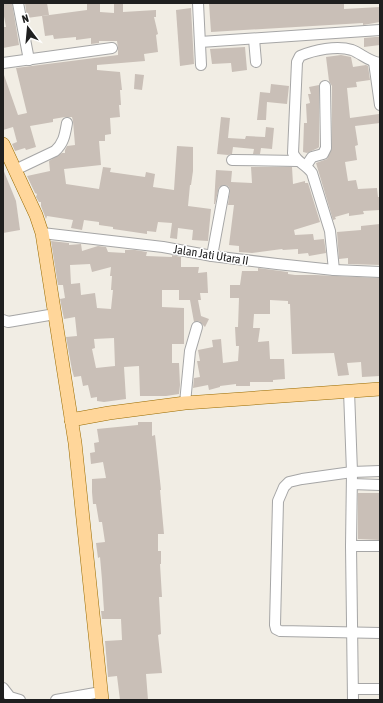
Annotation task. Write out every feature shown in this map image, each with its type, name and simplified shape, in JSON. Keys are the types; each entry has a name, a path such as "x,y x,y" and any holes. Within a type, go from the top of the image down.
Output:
{"main road":[{"path":"3,144 36,214 42,233 75,443 102,696"},
{"path":"71,420 109,413 185,404 349,397 380,389"}],"street":[{"path":"18,3 29,60"},
{"path":"198,3 201,65"},
{"path":"200,42 380,30"},
{"path":"254,39 256,62"},
{"path":"3,63 112,48"},
{"path":"334,270 330,231 312,173 293,153 298,59 300,56 314,51 326,49 347,49 353,50 365,58 377,62 380,105"},
{"path":"232,160 302,164 312,157 323,154 326,148 325,86"},
{"path":"15,170 55,151 63,142 67,123"},
{"path":"212,256 224,191"},
{"name":"Jalan Jati Utara II","path":"42,233 276,264 334,270 380,272"},
{"path":"3,320 8,322 55,314"},
{"path":"185,404 190,351 197,327"},
{"path":"349,397 352,472 351,546 353,700"},
{"path":"380,471 352,472 302,479 289,482 280,494 278,500 275,625 276,629 280,631 380,633"},
{"path":"352,484 380,485"},
{"path":"351,546 380,546"},
{"path":"3,688 10,697 20,700"},
{"path":"353,689 380,689"},
{"path":"56,700 102,696"}],"building":[{"path":"3,3 12,3 19,45 3,48 3,27 6,27"},
{"path":"25,3 47,3 49,15 27,18"},
{"path":"87,3 100,3 100,12 114,13 114,3 123,3 123,12 156,10 156,17 154,17 158,34 156,35 158,52 144,54 145,61 97,65 97,70 120,72 122,90 120,90 120,117 110,118 111,134 105,135 105,141 99,141 101,165 64,169 66,184 99,189 103,167 111,168 110,172 145,177 146,172 155,174 153,187 174,190 177,146 193,147 193,171 188,206 211,209 208,241 192,240 193,230 178,228 177,239 170,238 172,223 158,222 156,232 147,231 147,234 113,229 113,227 99,225 99,222 84,220 82,230 71,228 73,220 47,216 46,219 41,202 39,202 36,197 37,194 35,193 27,176 50,171 49,161 62,153 65,153 67,146 75,145 72,117 53,119 53,122 30,126 36,147 15,151 12,144 17,142 13,127 3,130 3,75 18,115 27,113 16,68 118,55 117,41 99,41 99,43 91,44 91,38 76,40 76,37 54,39 53,35 45,36 42,16 87,10"},
{"path":"209,3 344,3 344,9 380,7 380,22 363,25 363,23 211,32"},
{"path":"191,8 194,64 180,66 176,10"},
{"path":"380,37 380,45 364,47 364,38"},
{"path":"245,47 247,70 232,72 231,63 212,64 210,49"},
{"path":"341,55 351,57 353,67 368,66 370,80 356,82 357,87 347,88 350,118 379,114 380,120 380,123 355,126 358,145 355,146 357,160 345,162 348,181 356,180 358,189 377,188 378,197 380,197 380,210 363,211 364,214 349,216 349,213 335,217 336,219 333,220 316,163 327,159 332,148 332,86 329,81 326,57"},
{"path":"135,74 144,75 142,90 134,89"},
{"path":"271,84 289,86 287,104 267,102 266,120 257,120 260,92 270,93"},
{"path":"319,85 319,147 307,153 303,152 304,123 307,123 306,104 310,103 308,94 311,94 309,87"},
{"path":"221,117 230,118 228,138 245,139 246,136 265,137 266,127 274,128 272,149 261,148 260,154 253,154 254,149 233,147 232,154 217,154"},
{"path":"251,167 292,167 293,184 305,181 305,183 308,183 320,222 294,230 295,235 313,234 314,240 324,239 326,253 309,256 308,253 298,254 298,249 282,249 252,253 239,252 239,246 229,245 234,205 228,205 230,189 225,185 219,187 214,204 216,170 232,171 231,182 252,183"},
{"path":"3,169 16,201 20,230 3,233"},
{"path":"380,224 380,265 348,264 348,258 339,259 337,232 361,230 361,226"},
{"path":"51,241 69,243 69,245 81,244 82,251 98,246 106,247 108,252 125,253 125,250 135,250 147,252 146,256 172,257 172,255 181,257 181,267 199,267 198,273 207,272 208,293 200,293 201,300 198,300 201,316 209,319 205,327 199,321 194,322 190,300 179,300 179,290 162,290 162,307 184,308 184,344 172,344 172,363 179,363 179,394 166,396 140,396 139,366 124,367 126,399 104,402 97,401 97,397 91,398 88,385 83,386 81,376 74,377 66,337 77,336 75,317 64,319 60,299 65,298 63,285 58,285","holes":["90,264 92,272 111,267 111,290 113,290 111,309 97,308 95,293 81,295 80,283 71,284 70,265","114,338 115,366 96,368 92,349 95,348 94,339"]},
{"path":"258,268 288,272 288,274 295,275 380,278 380,376 362,377 361,362 347,363 349,375 338,376 334,353 292,354 290,304 288,304 288,301 270,300 270,314 254,314 253,328 260,328 258,342 269,341 270,359 284,359 285,379 273,380 273,382 250,382 250,386 236,386 236,384 220,386 209,390 208,385 193,388 194,378 200,377 197,361 200,361 198,350 213,347 212,340 221,339 223,363 238,361 239,346 236,346 235,327 238,327 239,298 230,298 230,285 240,285 242,271 258,271"},
{"path":"138,422 152,422 152,436 155,435 161,490 164,534 158,534 158,551 161,551 160,564 162,597 159,597 161,634 158,635 162,673 146,674 148,700 120,700 117,676 108,677 105,641 122,640 121,619 102,619 101,611 104,611 102,580 100,557 98,558 96,543 105,542 102,522 99,522 96,504 93,504 92,492 92,479 106,478 103,462 91,464 90,453 95,452 94,443 99,442 97,429 138,425"},
{"path":"358,493 380,493 380,540 358,539"}]}
